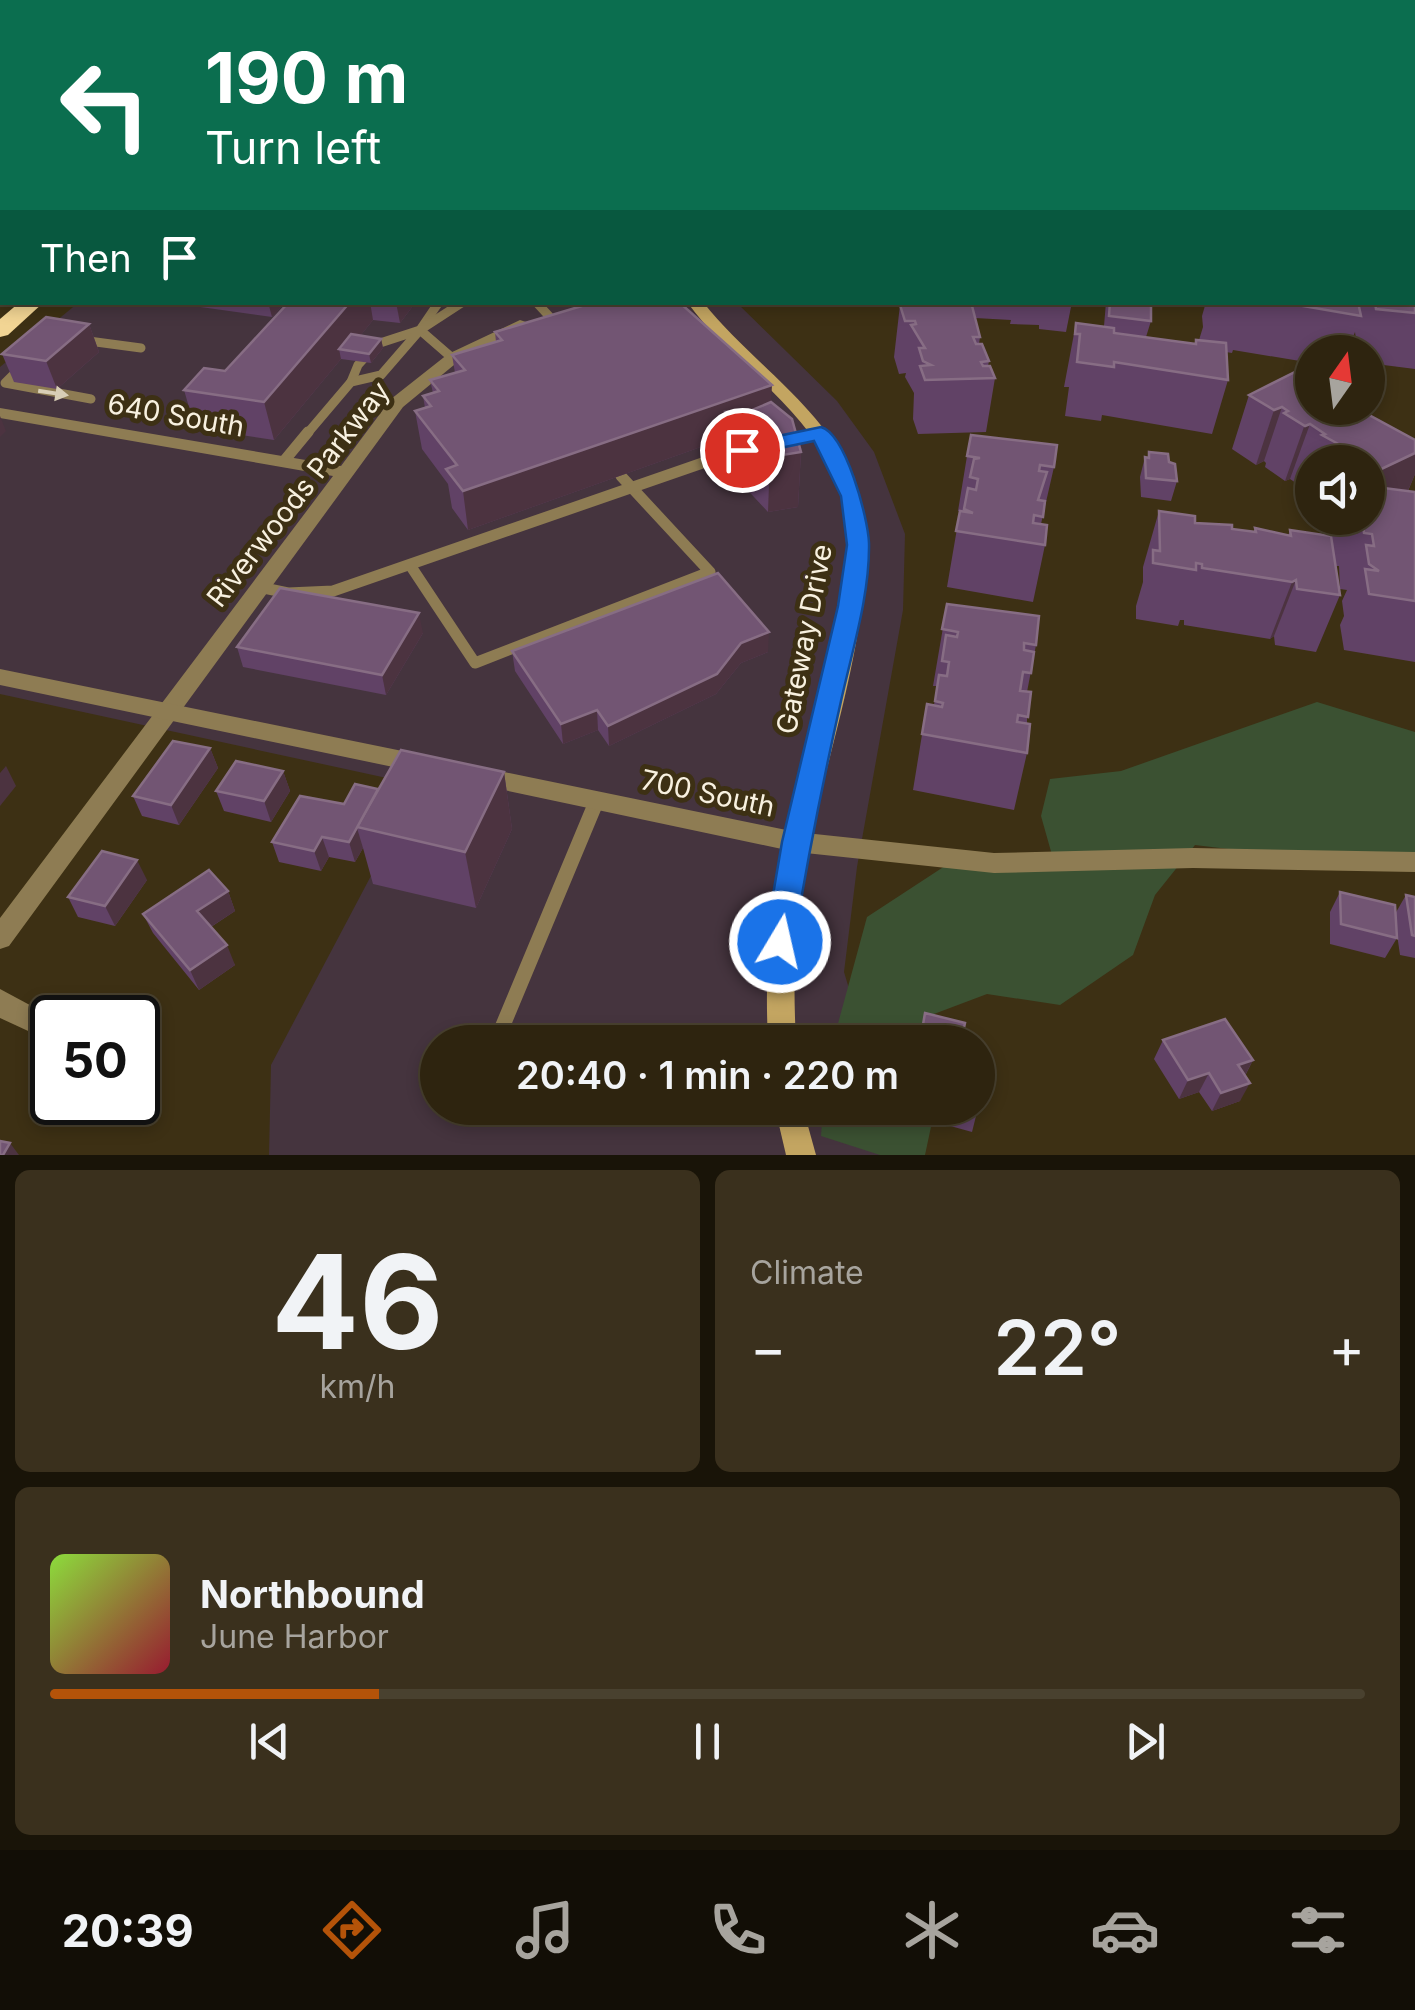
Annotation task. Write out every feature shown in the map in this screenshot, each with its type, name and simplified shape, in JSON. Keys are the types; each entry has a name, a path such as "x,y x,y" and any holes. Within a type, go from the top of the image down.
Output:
{"highway":[{"path":"0,330 30,305"}],"main road":[{"name":"Gateway Drive","path":"697,305 821,433 852,496 858,545 850,606 796,842 780,942 781,1025"},
{"path":"793,1125 801,1155"}],"street":[{"name":"Riverwoods Parkway","path":"0,938 397,403 459,364 527,330 550,310"},
{"name":"640 South","path":"0,413 343,472"},
{"name":"700 South","path":"0,676 796,842 994,863 1194,858 1415,862"},
{"path":"0,1002 4,1008 30,1020"}],"lane":[{"path":"351,382 380,376 437,305"},
{"path":"284,461 351,382 358,365 377,344 420,330 458,305"},
{"path":"420,330 459,364"},
{"path":"67,338 141,348"},
{"path":"33,356 5,383 92,399"},
{"path":"768,442 821,433"},
{"path":"259,587 288,593 333,592 751,447"},
{"path":"410,565 475,663 710,572 620,476"},
{"path":"503,1025 596,800"}],"shaded area":[{"path":"76,305 739,305 837,401 874,452 905,534 903,610 857,867 844,972 860,1025 420,1025 420,1125 889,1125 899,1155 269,1155 271,1065 419,785 0,694 0,367"}],"green space":[{"path":"1317,702 1415,732 1415,855 1338,862 1195,845 1155,895 1133,955 1060,1005 987,994 926,1017 927,1025 838,1025 867,917 948,864 1052,855 1041,816 1050,779 1121,771"},
{"path":"822,1125 931,1125 925,1155 880,1155 821,1136"}],"building":[{"path":"286,305 347,305 264,402 184,390 204,368 225,371"},
{"path":"585,305 682,305 772,385 463,491 446,469 457,465 415,411 431,406 423,396 439,391 430,380 465,370 452,355 502,340 495,332"},
{"path":"900,305 972,305 980,337 973,337 976,344 982,344 989,361 981,362 983,366 990,366 995,378 925,380 920,366 931,365 923,361 919,348 925,348 911,325 915,321 905,321"},
{"path":"1110,305 1151,305 1151,321 1109,316"},
{"path":"1297,305 1359,305 1361,316"},
{"path":"1375,305 1415,305 1415,313 1376,309"},
{"path":"46,317 89,324 46,361 2,354"},
{"path":"1076,323 1114,328 1114,333 1196,344 1196,340 1226,343 1228,380 1114,362 1114,367 1077,362 1080,334 1075,334"},
{"path":"351,334 381,339 369,354 339,349"},
{"path":"1295,372 1295,420 1282,407 1274,410 1249,395"},
{"path":"771,402 792,419 801,452 770,457 726,412 750,411"},
{"path":"1385,424 1415,440 1415,453 1385,467 1385,445 1340,445 1322,435 1325,434 1312,425"},
{"path":"971,435 1057,445 1054,467 1040,465 1039,471 1047,472 1038,500 1045,501 1043,517 1034,515 1033,523 1047,525 1045,545 956,531 960,511 973,513 964,509 968,488 976,490 978,479 970,477 974,459 980,458 967,456"},
{"path":"1149,452 1168,454 1169,462 1175,464 1177,481 1146,478 1145,457 1149,458"},
{"path":"1385,488 1415,492 1415,601 1369,594 1365,569 1379,571 1369,564 1366,545 1374,546 1372,535 1385,535"},
{"path":"1159,511 1195,516 1195,523 1232,525 1232,529 1256,532 1255,528 1291,536 1290,530 1295,531 1295,535 1331,536 1340,595 1297,589 1296,580 1202,568 1202,564 1196,563 1196,570 1153,563 1153,550 1160,551"},
{"path":"718,573 769,632 741,643 717,674 608,726 597,710 561,724 512,651"},
{"path":"280,588 419,613 382,675 237,647"},
{"path":"947,604 1039,616 1036,645 1024,643 1024,650 1034,652 1031,673 1023,672 1020,691 1031,692 1028,717 1018,715 1017,722 1030,724 1027,753 922,734 927,704 942,707 943,703 935,701 939,675 947,676 949,662 942,661 946,635 957,637 958,632 942,629"},
{"path":"173,741 210,748 171,805 133,796"},
{"path":"401,750 504,772 465,852 357,827"},
{"path":"236,761 283,771 264,801 216,791"},
{"path":"355,784 378,789 349,842 322,837 314,851 272,842 300,796 344,804"},
{"path":"102,851 137,860 105,906 68,897"},
{"path":"209,870 228,891 197,911 227,945 190,970 143,914"},
{"path":"1340,892 1395,905 1397,938 1341,924"},
{"path":"1406,895 1415,897 1415,936 1412,935"},
{"path":"925,1013 965,1023 965,1025 923,1025"},
{"path":"1225,1019 1253,1060 1238,1065 1250,1083 1221,1093 1209,1073 1188,1080 1163,1040"},
{"path":"0,1141 10,1143 3,1155 0,1155"}],"route":[{"path":"742,450 821,433 852,496 858,545 850,606 796,842 780,942"}]}
